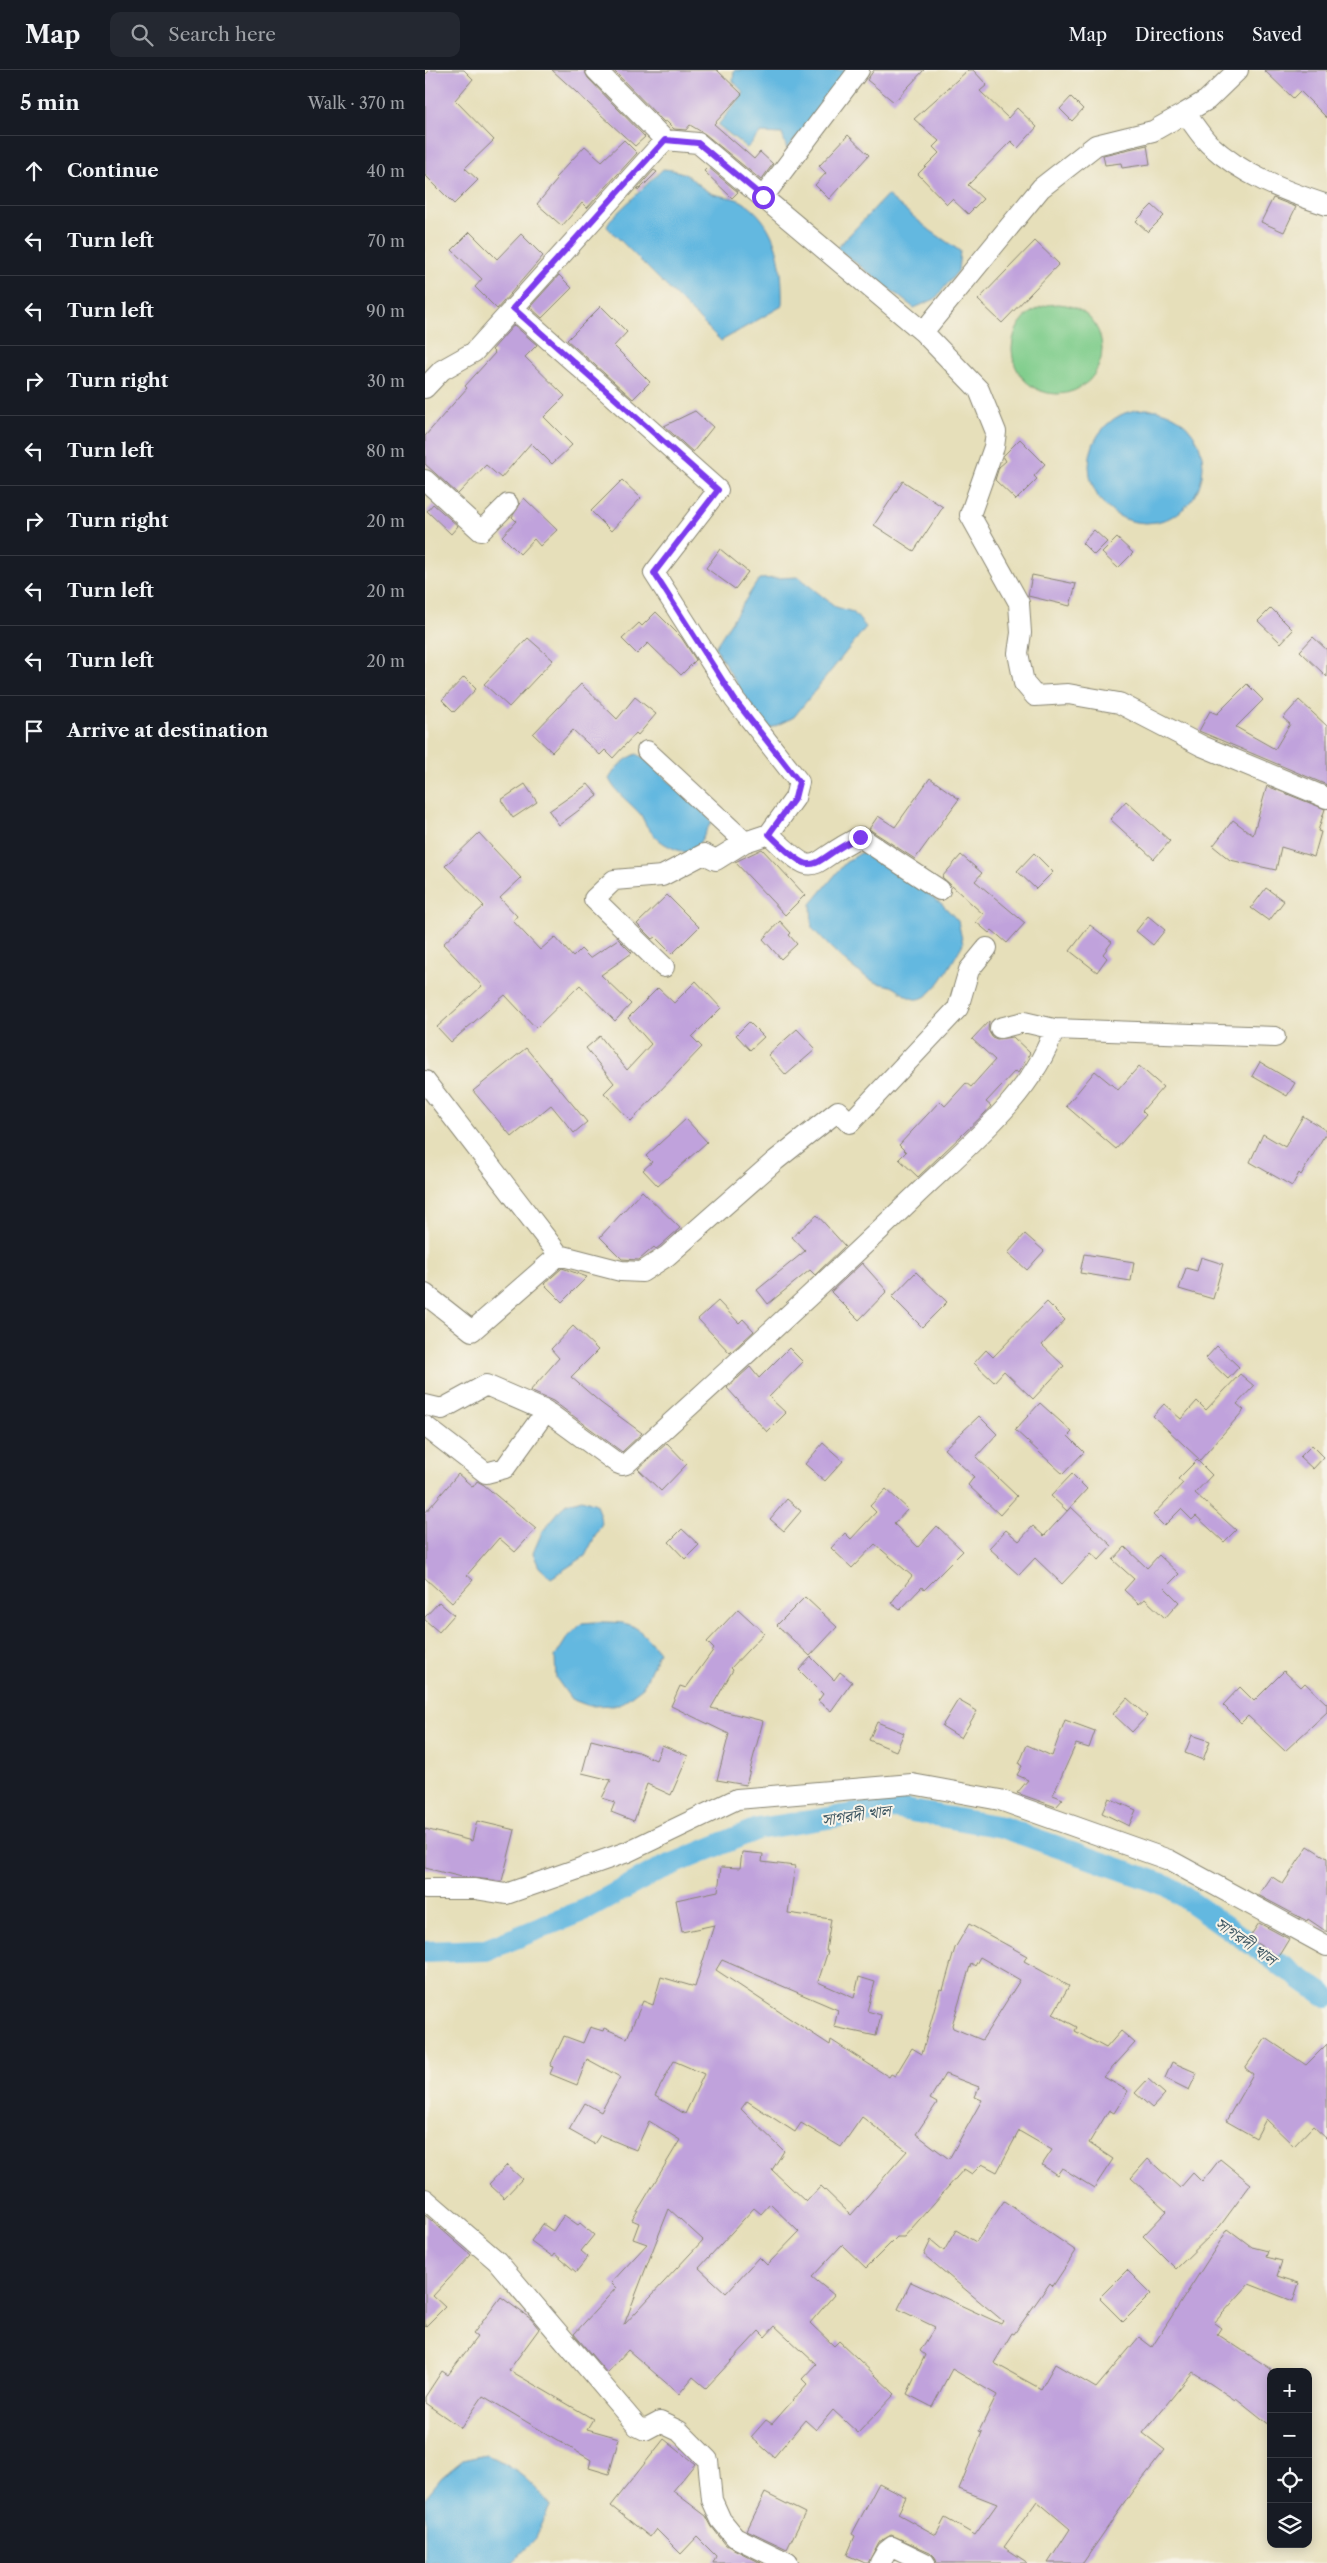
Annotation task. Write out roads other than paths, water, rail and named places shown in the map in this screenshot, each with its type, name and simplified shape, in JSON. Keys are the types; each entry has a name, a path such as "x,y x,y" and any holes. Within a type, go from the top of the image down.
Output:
{"street":[{"path":"596,70 665,140 698,143 763,197 923,332 979,390 996,432 994,447 970,514 1019,603 1021,633 1018,653 1024,684 1035,696 1068,694 1119,703 1202,746 1327,798"},
{"path":"763,197 859,70"},
{"path":"923,332 1041,188 1097,145 1153,131 1207,100 1237,70"},
{"path":"1185,113 1208,143 1239,166 1267,184 1327,205"},
{"path":"425,388 442,370 474,352 665,140"},
{"path":"513,308 718,490 654,573 735,700 799,782 795,798 769,834 745,842 715,860 704,854 662,876 614,880 593,899 664,967"},
{"path":"425,480 481,531 507,504"},
{"path":"647,751 745,842"},
{"path":"769,834 799,863 809,866 819,863 839,846 860,837 940,890"},
{"path":"425,1081 559,1256 621,1271 642,1272 667,1256 776,1160 838,1111 850,1123 958,1008 969,970 987,948"},
{"path":"1000,1028 1024,1022 1054,1029 1275,1037"},
{"path":"425,1405 442,1409 486,1385 546,1411 621,1466 626,1464 851,1258 1014,1100 1050,1043 1054,1029"},
{"path":"425,1294 472,1331 559,1256"},
{"path":"425,1426 486,1473 505,1468 546,1411"},
{"path":"425,1889 475,1889 506,1894 627,1852 737,1798 912,1784 1000,1800 1169,1860 1327,1946"},
{"path":"425,2199 497,2261 637,2426 645,2430 660,2422 679,2431 708,2460 712,2500 721,2520 735,2537 788,2563"},
{"path":"880,2563 892,2546 925,2563"}],"water":[{"path":"734,70 851,70 787,149 782,134 761,133 747,148 718,125 744,93 733,81"},
{"path":"663,169 681,172 713,194 743,202 764,223 776,248 780,262 782,306 721,341 607,227 610,220"},
{"path":"887,195 931,231 960,251 958,271 935,299 914,308 837,248"},
{"path":"1146,409 1168,413 1178,418 1194,434 1199,444 1203,466 1199,488 1194,498 1178,514 1168,519 1146,523 1124,519 1114,514 1098,498 1093,488 1089,466 1093,444 1098,434 1114,418 1124,413"},
{"path":"798,577 836,607 853,612 866,627 794,717 769,729 741,691 715,647 759,579"},
{"path":"637,754 712,821 697,847 688,853 669,847 654,836 641,815 612,785 609,779 615,771 628,758"},
{"path":"867,849 942,904 958,921 963,944 940,982 928,995 922,998 913,999 891,986 875,982 864,976 840,957 812,928 811,904 845,863"},
{"path":"582,1499 596,1504 602,1523 585,1556 551,1578 539,1567 533,1553 542,1532 565,1504"},
{"path":"618,1622 632,1626 638,1629 659,1652 643,1687 619,1705 589,1706 571,1699 556,1678 555,1657 567,1638 582,1623"},
{"path":"487,2455 522,2476 550,2506 536,2538 512,2563 425,2563 425,2498 442,2477 463,2460"}],"waterway":[{"name":"সাগরদী খাল","path":"425,1952 486,1950 587,1909 656,1871 757,1829 894,1808 1002,1827 1168,1886 1327,1997"}]}
